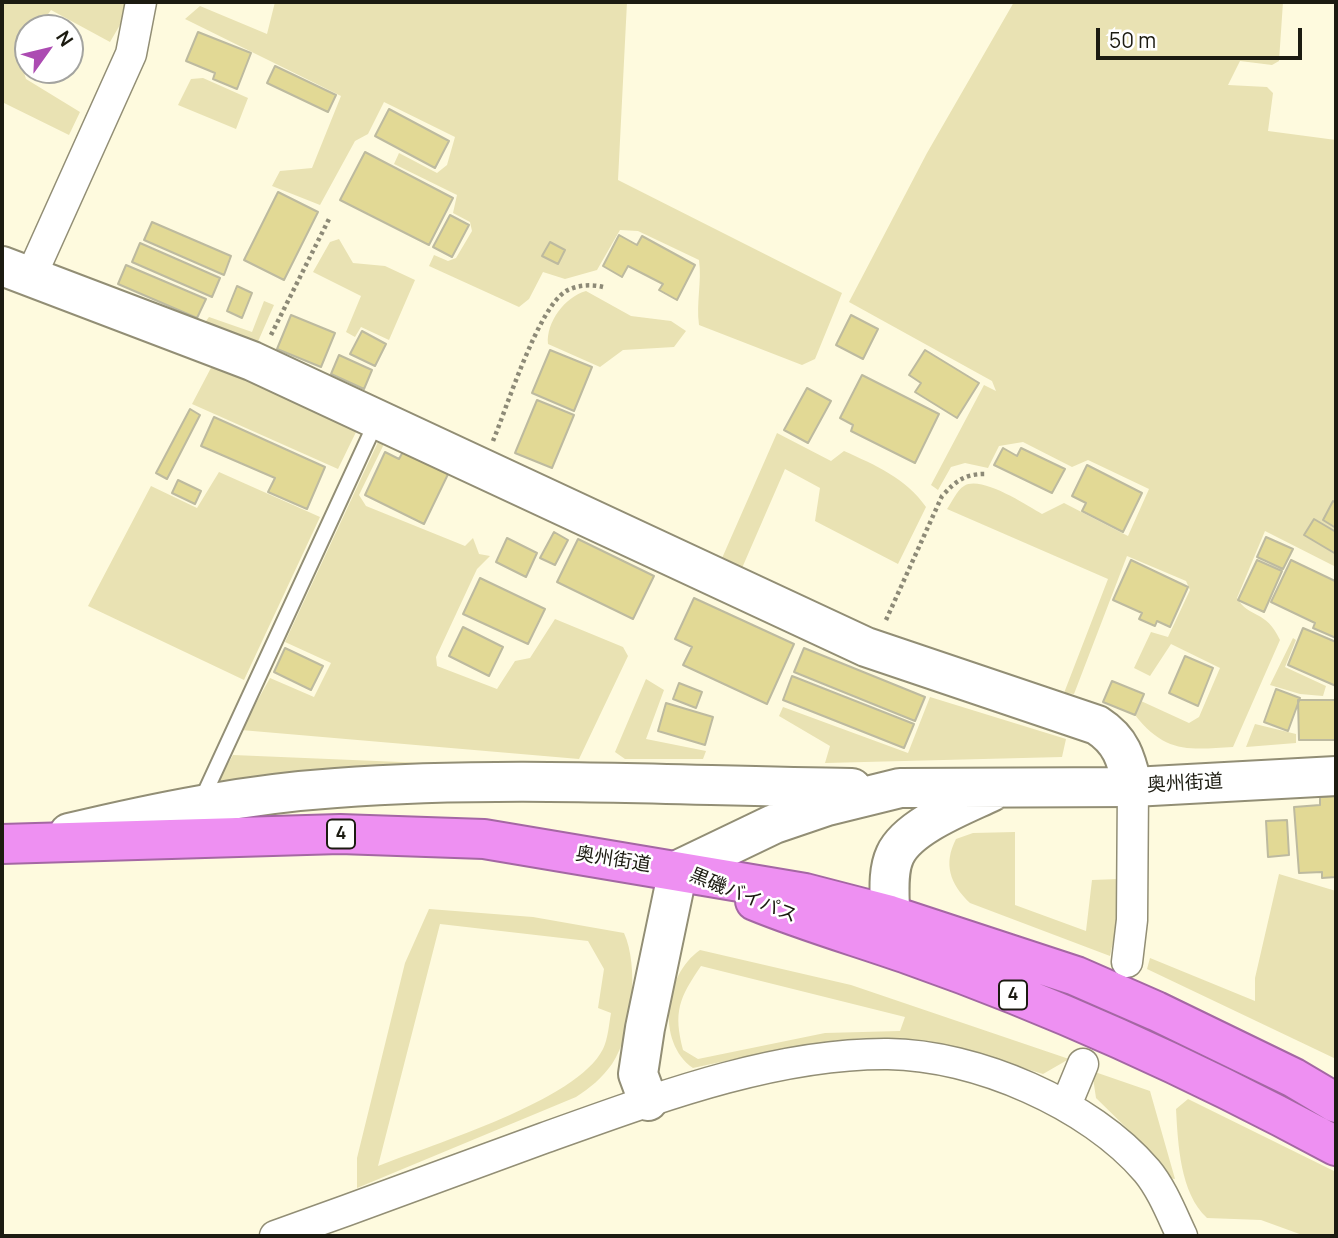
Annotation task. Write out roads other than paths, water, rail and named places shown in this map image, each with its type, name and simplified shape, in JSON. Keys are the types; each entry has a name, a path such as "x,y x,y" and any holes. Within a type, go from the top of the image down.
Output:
{"highway":[{"name":"奥州街道","path":"16,843 340,834 484,839 678,870"},
{"name":"黒磯バイパス","path":"678,870 805,893 890,915 1076,976 1156,1011 1294,1078 1336,1103"},
{"name":"黒磯バイパス","path":"678,870 791,916 911,955 1097,1027 1152,1052 1336,1146"}],"main road":[{"path":"17,271 258,364 873,650 1097,725 1113,736 1124,751 1133,787"},
{"name":"奥州街道","path":"678,870 774,824 827,806 900,788 1133,787 1336,776"},
{"path":"16,843 199,805 336,788 425,784 900,788"},
{"path":"890,915 890,874 895,853 916,831 1002,786"},
{"path":"648,1101 638,1074 678,870"}],"street":[{"path":"17,271 131,54 141,2"},
{"path":"1127,962 1132,920 1133,787"},
{"path":"275,1236 648,1101 770,1068 888,1054 976,1069 1066,1105 1125,1148 1149,1173 1182,1236"},
{"path":"1066,1105 1083,1065"}],"lane":[{"path":"199,805 377,419"}]}
